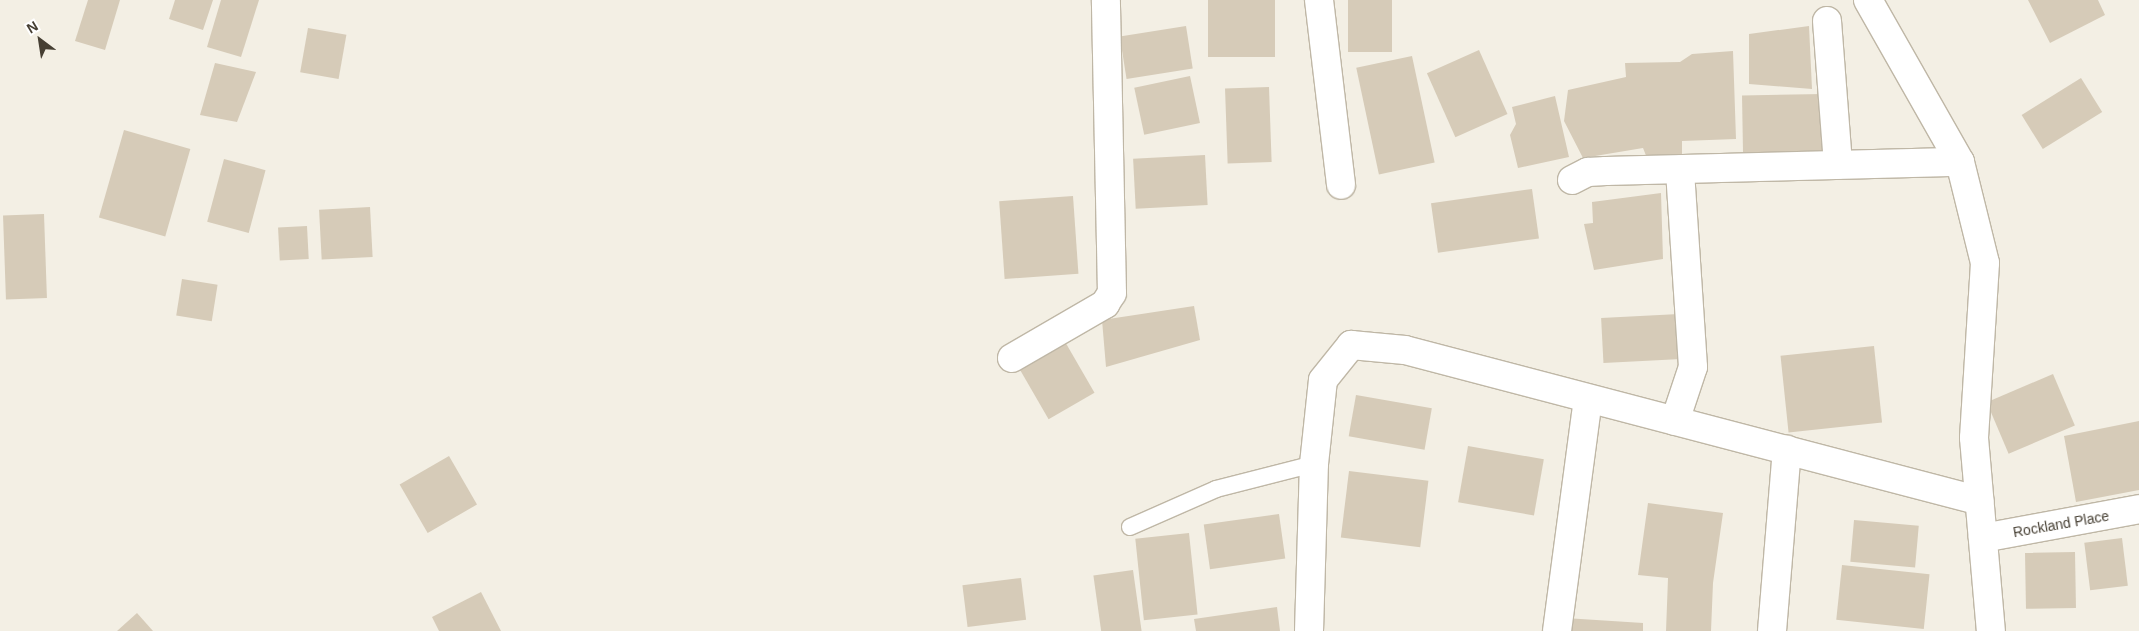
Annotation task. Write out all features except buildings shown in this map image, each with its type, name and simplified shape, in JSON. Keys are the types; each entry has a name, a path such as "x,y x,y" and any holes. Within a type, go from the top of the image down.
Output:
{"street":[{"path":"1012,358 1104,304 1112,293 1106,0"},
{"path":"1319,0 1341,184"},
{"path":"1868,0 1960,162 1985,264 1974,438 1991,631"},
{"path":"1827,20 1838,165"},
{"path":"1572,180 1588,172 1960,162"},
{"path":"1675,422 1694,368 1680,169"},
{"path":"1309,631 1314,464 1323,380 1351,345 1405,350 1980,501"},
{"path":"1557,631 1588,399"},
{"path":"1772,631 1787,450"},
{"name":"Rockland Place","path":"1983,538 2139,509"}],"lane":[{"path":"1130,528 1216,488 1314,464"}]}
